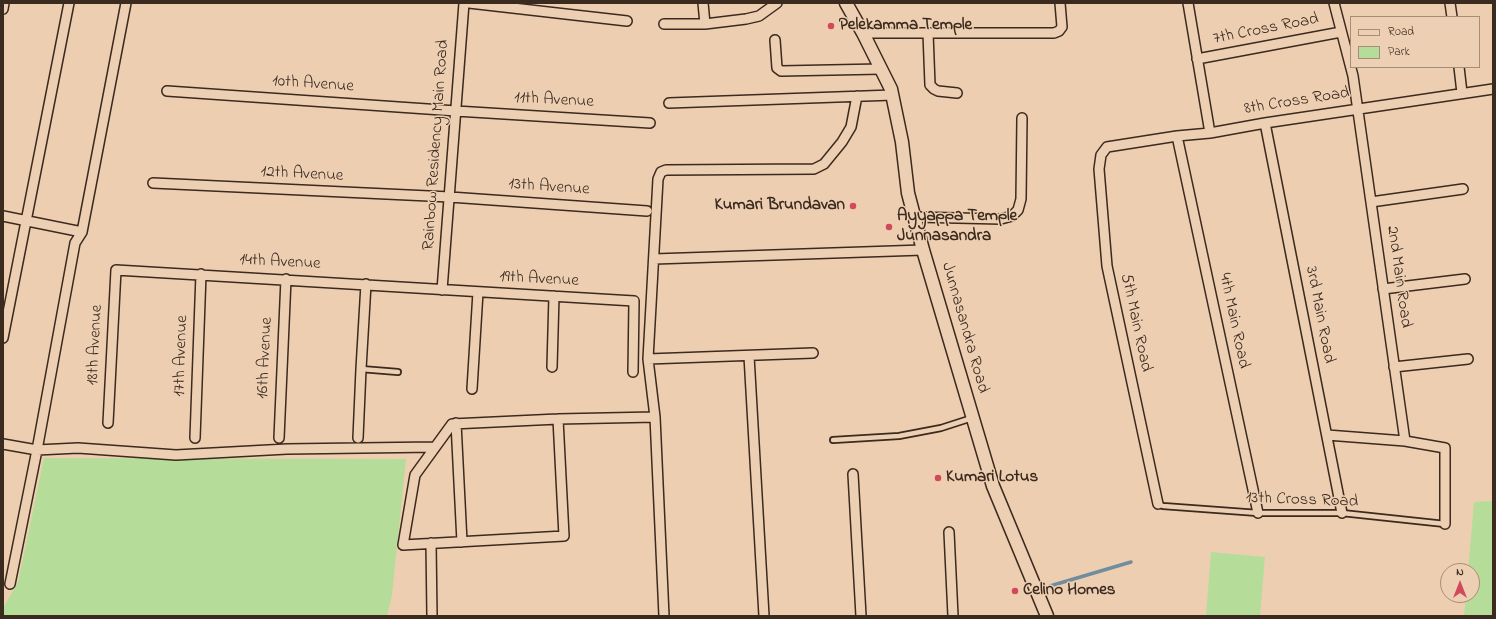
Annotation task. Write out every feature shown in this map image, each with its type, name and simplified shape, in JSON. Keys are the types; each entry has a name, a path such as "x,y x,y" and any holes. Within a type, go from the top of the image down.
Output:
{"street":[{"path":"3,9 4,3"},
{"path":"3,338 25,220 69,3"},
{"path":"10,584 37,450 75,243 82,232 126,3"},
{"name":"Rainbow Residency Main Road","path":"442,290 464,3"},
{"path":"469,3 627,21"},
{"path":"703,3 705,24"},
{"path":"664,24 705,24 746,19 759,16 777,3"},
{"name":"Junnasandra Road","path":"846,3 891,88 902,142 908,193 923,250 993,486 1047,616"},
{"path":"863,33 1054,33 1059,31 1062,27 1060,3"},
{"path":"1188,3 1210,133"},
{"name":"2nd Main Road","path":"1334,3 1350,65"},
{"path":"1450,3 1452,16"},
{"name":"7th Cross Road","path":"1197,59 1341,32"},
{"path":"928,33 930,85 934,90 957,92"},
{"path":"775,40 777,68 781,71 881,69"},
{"name":"2nd Main Road","path":"1351,68 1358,109 1405,441"},
{"path":"1459,68 1462,93"},
{"name":"8th Cross Road","path":"1106,147 1177,136 1210,133 1265,123 1493,89"},
{"name":"10th Avenue","path":"168,91 456,111"},
{"path":"669,103 893,95"},
{"path":"664,616 656,417 648,359 658,179 661,172 666,170 814,169 824,164 842,142 851,127 857,96"},
{"name":"11th Avenue","path":"456,111 650,123"},
{"path":"914,217 1001,220 1012,216 1018,210 1021,199 1022,118"},
{"name":"3rd Main Road","path":"1265,123 1342,512"},
{"name":"4th Main Road","path":"1177,136 1258,513"},
{"name":"5th Main Road","path":"1106,147 1101,155 1099,169 1106,266 1158,504"},
{"name":"12th Avenue","path":"153,184 450,197"},
{"path":"1371,202 1463,189"},
{"name":"13th Avenue","path":"450,197 647,211"},
{"path":"3,216 82,232"},
{"path":"654,259 923,250"},
{"name":"14th Avenue","path":"116,270 286,279 442,290"},
{"name":"18th Avenue","path":"108,423 116,270"},
{"name":"17th Avenue","path":"195,438 201,274"},
{"name":"16th Avenue","path":"278,438 286,279"},
{"path":"1383,289 1465,279"},
{"path":"358,438 366,284"},
{"name":"19th Avenue","path":"442,290 634,301 633,372"},
{"path":"472,389 478,292"},
{"path":"552,367 554,296"},
{"path":"648,359 813,353"},
{"path":"749,356 764,616"},
{"path":"1394,367 1468,359"},
{"path":"558,419 564,536 402,545 415,475 452,424 558,419 656,417"},
{"path":"456,423 462,542"},
{"path":"1327,435 1405,441 1445,448 1445,524"},
{"path":"3,444 37,450 78,448 176,455 287,449 435,447"},
{"path":"853,474 861,616"},
{"path":"949,532 953,616"},
{"path":"431,543 432,616"}],"lane":[{"path":"361,369 398,372"},
{"path":"833,440 899,436 942,428 973,417"},
{"name":"13th Cross Road","path":"1158,504 1163,506 1258,513 1342,512 1445,524"}],"green space":[{"path":"44,458 406,459 392,595 387,616 3,616 3,608 18,582"},
{"path":"1493,501 1493,616 1464,616 1465,603 1480,603 1480,563 1469,563 1474,502"},
{"path":"1211,552 1265,557 1260,616 1206,616"}],"waterway":[{"path":"1050,586 1131,562"}],"place":[{"name":"Pelekamma Temple","path":"831,26"},
{"name":"Kumari Brundavan","path":"853,206"},
{"name":"Ayyappa Temple Junnasandra","path":"889,227"},
{"name":"Kumari Lotus","path":"938,478"},
{"name":"Celino Homes","path":"1015,591"}]}
